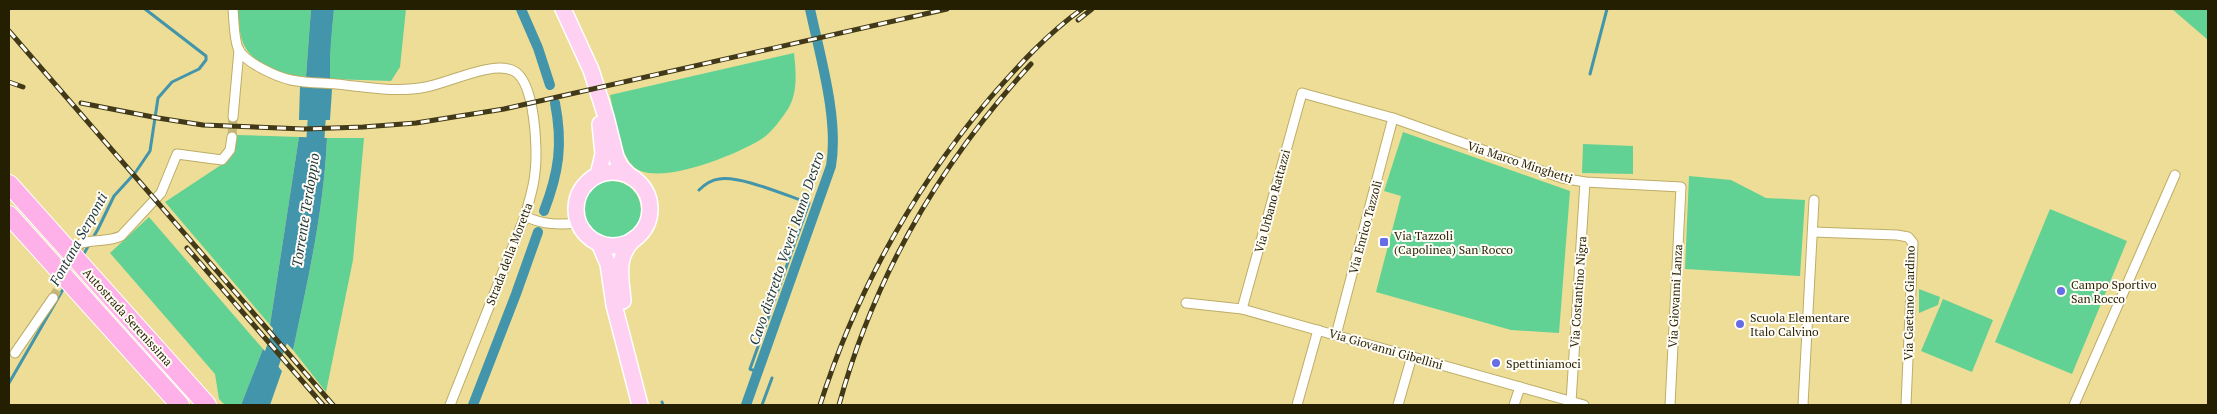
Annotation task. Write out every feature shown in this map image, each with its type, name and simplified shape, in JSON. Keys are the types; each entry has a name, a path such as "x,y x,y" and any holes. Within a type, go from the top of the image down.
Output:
{"highway":[{"name":"Autostrada Serenissima","path":"9,184 85,249 203,401"},
{"name":"Autostrada Serenissima","path":"9,216 180,405"}],"main road":[{"path":"563,9 584,51 620,167 641,185 648,195 650,208 646,226 623,252 621,263 625,342"},
{"path":"598,95 603,148 598,175"},
{"path":"631,177 615,172 598,175 585,186 577,201 577,212 579,223 584,231 599,243 606,255 616,311 640,405"},
{"path":"599,243 611,246 623,244 634,239"}],"street":[{"path":"233,9 239,50 233,117"},
{"name":"Strada della Moretta","path":"239,50 250,61 271,73 291,80 411,90 439,85 498,68 516,72 522,78 528,90 535,130 536,171 525,216 450,405"},
{"name":"Via Marco Minghetti","path":"1302,93 1393,118 1566,179 1585,182 1681,187"},
{"name":"Via Urbano Rattazzi","path":"1242,309 1302,93"},
{"name":"Via Enrico Tazzoli","path":"1336,335 1393,118"},
{"path":"85,249 121,236 161,193 177,154 222,160 230,150 232,137"},
{"path":"2074,405 2175,175"},
{"name":"Via Costantino Nigra","path":"1571,402 1585,182"},
{"name":"Via Giovanni Lanza","path":"1670,405 1681,187"},
{"path":"1803,405 1814,200"},
{"path":"525,216 534,221 550,224 579,223"},
{"name":"Via Gaetano Giardino","path":"1813,232 1897,235 1908,237 1913,243 1906,405"},
{"path":"15,353 53,298"},
{"name":"Via Giovanni Gibellini","path":"1186,304 1242,309 1584,405"},
{"path":"1297,405 1318,330"},
{"path":"1398,405 1412,356"},
{"path":"1514,405 1520,387"}],"green space":[{"path":"237,9 311,9 306,77 278,71 268,67 252,56 242,40"},
{"path":"334,9 406,9 400,67 391,81 330,79 330,48"},
{"path":"2172,9 2208,9 2208,40"},
{"path":"794,53 795,82 791,103 777,125 763,138 752,145 717,160 676,172 657,173 642,171 631,164 620,140 610,95"},
{"path":"1403,132 1570,191 1559,333 1511,330 1376,292 1401,196 1384,191"},
{"path":"237,135 299,137 270,325 165,202 230,159 235,149"},
{"path":"327,138 364,138 353,260 326,392 293,350 319,218"},
{"path":"1583,144 1633,146 1633,174 1582,173"},
{"path":"1689,176 1731,180 1766,198 1805,200 1800,276 1685,269"},
{"path":"612,181 628,186 636,194 641,210 636,226 628,234 612,239 596,234 588,226 583,210 588,194 596,186"},
{"name":"Campo Sportivo San Rocco","path":"2050,209 2127,241 2072,374 1995,342"},
{"path":"149,217 263,349 241,405 225,405 219,399 215,374 110,253"},
{"path":"1919,289 1940,297 1938,305 1919,313"},
{"path":"1943,299 1993,320 1972,372 1921,351"}],"water":[{"path":"311,9 334,9 330,48 330,79 306,77"},
{"path":"300,86 332,89 330,120 299,120"},
{"path":"299,137 327,138 319,218 293,350 270,325"},
{"path":"263,349 282,371 270,405 241,405"}],"waterway":[{"name":"Fontana Serponti","path":"82,257 114,196 135,173 150,151 158,98 172,82 199,69 206,60 206,56 145,9"},
{"name":"Torrente Terdoppio","path":"314,160 324,9"},
{"path":"521,9 538,48 550,85"},
{"name":"Cavo distretto Veveri Ramo Destro","path":"746,405 831,166 833,148 831,108 810,9"},
{"path":"1590,74 1607,9"},
{"path":"544,211 553,183 558,158 559,132 555,103"},
{"path":"699,190 713,180 739,180 809,203 750,369 755,371"},
{"path":"473,405 538,232"},
{"name":"Fontana Serponti","path":"9,383 65,286"},
{"name":"Torrente Terdoppio","path":"255,405 288,314"},
{"path":"762,405 772,378"}],"tunnel":[{"path":"232,137 233,117"},
{"path":"53,298 82,243"}],"railway":[{"path":"81,103 203,125 304,129 416,123 504,109 947,9"},
{"path":"820,405 834,363 869,282 912,205 936,168 962,133 1011,74 1045,40 1082,9"},
{"path":"1078,20 1092,9"},
{"path":"9,31 333,405"},
{"path":"839,405 871,312 891,267 914,223 968,141 1031,64"},
{"path":"9,82 23,87"},
{"path":"187,248 323,405"}],"place":[{"name":"Via Tazzoli (Capolinea) San Rocco","path":"1384,242"},
{"name":"Campo Sportivo San Rocco","path":"2061,291"},
{"name":"Scuola Elementare Italo Calvino","path":"1740,324"},
{"name":"Spettiniamoci","path":"1496,363"}]}
